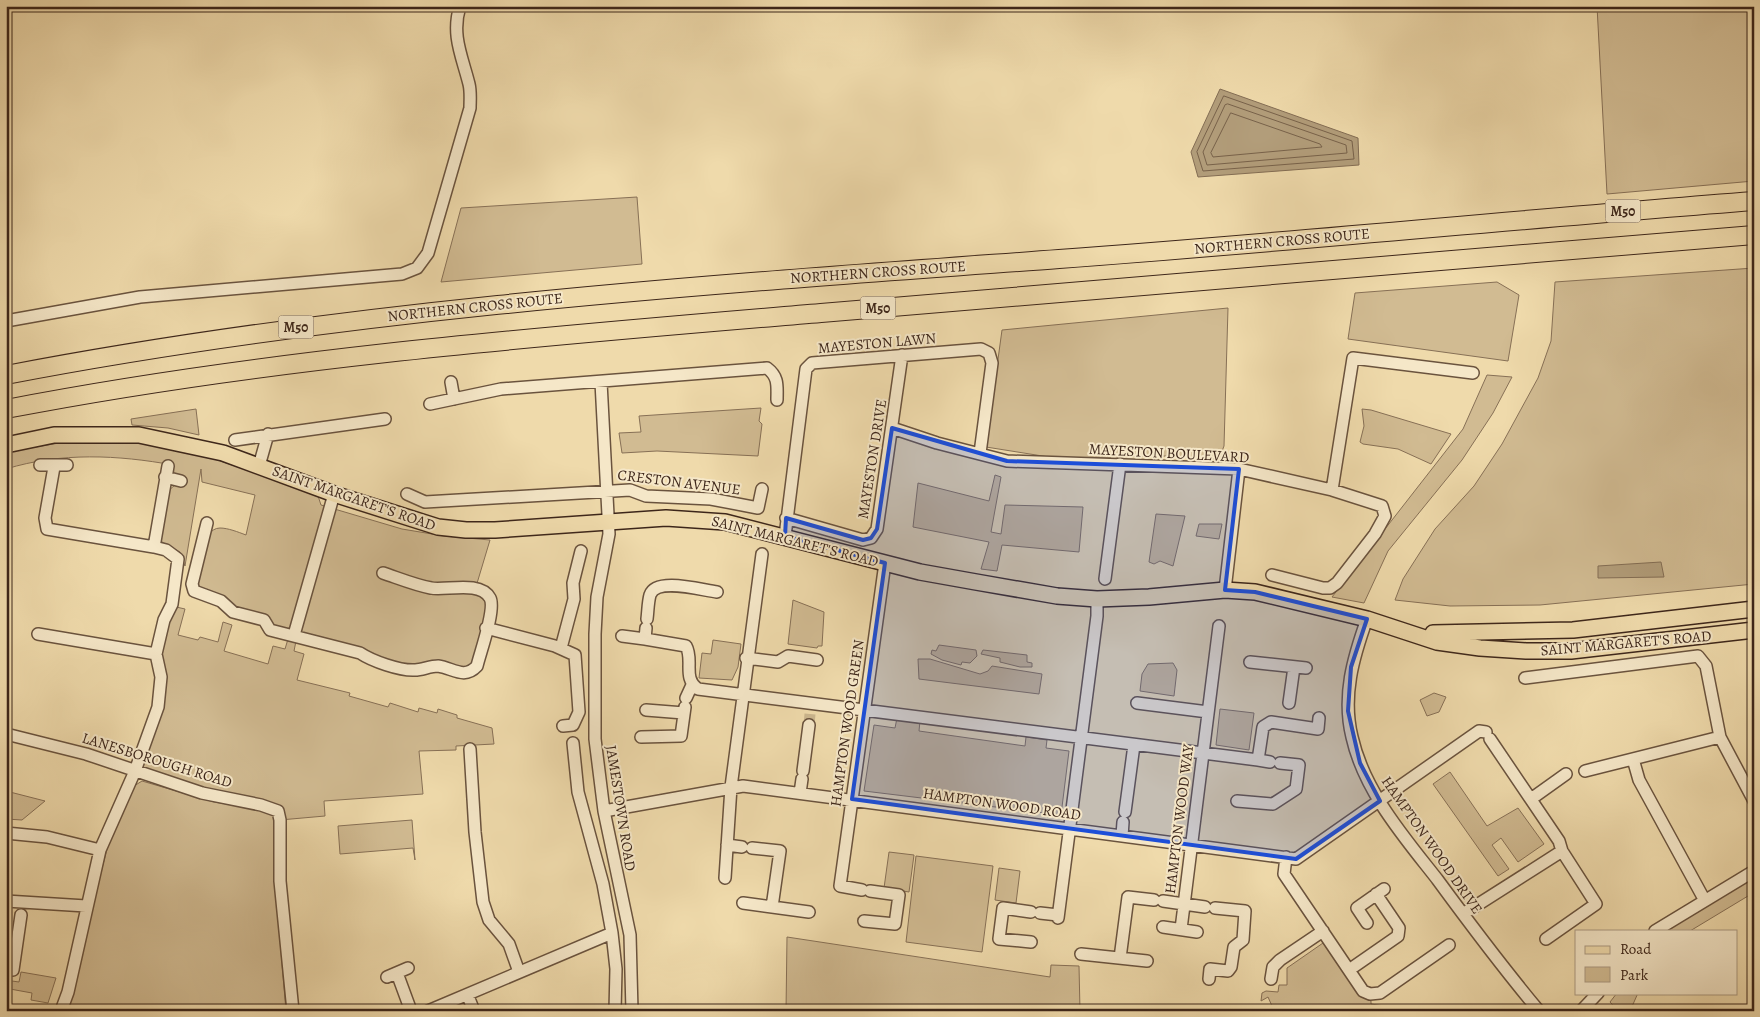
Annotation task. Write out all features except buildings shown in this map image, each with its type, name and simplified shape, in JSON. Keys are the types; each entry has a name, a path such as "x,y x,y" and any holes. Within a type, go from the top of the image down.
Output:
{"highway":[{"name":"NORTHERN CROSS ROUTE","path":"6,375 106,356 311,325 623,291 1188,249 1492,221 1754,201"},
{"name":"M50","path":"6,409 110,389 310,361 628,329 1754,235"}],"main road":[{"name":"SAINT MARGARET'S ROAD","path":"6,445 54,435 139,436 194,446 259,466 334,494 419,522 466,530 608,521 694,518 725,522 785,536 885,563 976,582 1057,596 1097,599 1149,597 1225,590 1254,592 1367,619 1437,642 1480,648 1564,651 1661,642 1754,630"},
{"name":"SAINT MARGARET'S ROAD","path":"1411,632 1448,634 1562,630 1754,609"},
{"path":"1562,630 1564,651"}],"street":[{"path":"6,320 140,297 402,274 417,268 428,253 470,108 469,86 456,39 456,20 460,6"},
{"name":"MAYESTON LAWN","path":"785,536 806,369 812,363 981,349 989,353 992,363 980,453"},
{"name":"MAYESTON DRIVE","path":"786,518 863,540 870,538 877,529 902,355"},
{"path":"1332,490 1353,358 1473,373"},
{"path":"430,404 500,389 767,368 775,374 778,382 776,400"},
{"path":"451,382 454,398"},
{"name":"JAMESTOWN ROAD","path":"600,382 609,534 598,597 595,634 595,739 604,811 630,935 632,1011"},
{"path":"235,440 385,419"},
{"name":"MAYESTON BOULEVARD","path":"892,428 937,444 1007,461 1239,470 1332,490 1382,506 1385,516 1375,534 1337,583 1330,588 1323,588 1272,575"},
{"path":"259,466 268,434"},
{"path":"1105,580 1120,464"},
{"path":"40,465 54,467 67,465"},
{"path":"54,467 45,518 47,529 154,547 166,550 178,559 172,604 164,620 156,654 161,677 158,707 135,771 100,850 68,992 61,1011"},
{"path":"1225,590 1239,470"},
{"path":"154,547 166,472 180,481"},
{"name":"CRESTON AVENUE","path":"607,490 630,490 646,496 711,499 758,508 762,489"},
{"path":"407,494 425,502 607,490"},
{"path":"294,635 334,494"},
{"path":"207,523 192,584 194,591 200,596 220,601 233,612 264,620 270,630 360,653 370,660 414,670 437,666 463,674 471,672 477,666 492,609 490,599 484,592 458,586 433,589 382,573"},
{"path":"108,540 110,528"},
{"path":"561,648 574,599 573,583 581,551"},
{"path":"725,878 730,787 746,658 762,554"},
{"name":"HAMPTON WOOD GREEN","path":"864,921 896,924 900,895 840,886 885,563"},
{"path":"646,629 650,594 656,587 665,584 717,592"},
{"path":"1031,942 999,939 1003,908 1058,916 1097,616 1097,599"},
{"name":"HAMPTON WOOD DRIVE","path":"1367,619 1351,667 1348,711 1352,737 1360,763 1380,801 1494,956 1539,1011"},
{"name":"HAMPTON WOOD WAY","path":"1181,930 1218,626"},
{"path":"486,628 561,648 573,652 577,657 579,712 573,725 563,726"},
{"path":"622,636 646,629 686,646 691,654 688,677 692,685 698,689 742,694 810,714 864,709 1202,754 1299,764 1296,789 1273,804 1237,800"},
{"path":"38,634 156,654"},
{"path":"746,658 778,662 788,656 817,660"},
{"path":"1525,678 1698,656 1706,666 1720,737 1754,801"},
{"path":"1250,662 1306,668"},
{"path":"1287,713 1294,667"},
{"path":"641,737 681,736 685,706 692,685"},
{"path":"1137,703 1208,712"},
{"path":"646,710 685,706"},
{"path":"1287,713 1318,729 1319,718"},
{"path":"1258,760 1263,727 1287,713"},
{"path":"800,793 810,714"},
{"name":"HAMPTON WOOD ROAD","path":"604,811 743,786 1296,859 1479,731 1488,736 1531,799"},
{"name":"LANESBOROUGH ROAD","path":"6,734 86,754 202,793 261,805 278,811 280,820 280,881 293,1011"},
{"path":"1585,771 1720,737"},
{"path":"1122,836 1134,745"},
{"path":"470,749 475,832 483,902 489,920 509,944 519,972"},
{"path":"578,749 578,792 603,884 612,933 616,969 616,1011"},
{"path":"1633,759 1639,780 1704,899"},
{"path":"1546,939 1596,904 1562,851 1559,841 1531,799 1566,774"},
{"path":"6,834 47,837 100,850"},
{"path":"727,845 780,851 772,907"},
{"path":"1463,914 1562,851"},
{"path":"1286,857 1284,874 1363,991 1370,994 1380,993 1449,945"},
{"path":"1657,930 1704,899 1754,871"},
{"path":"1349,970 1382,941 1398,936 1400,928 1380,892 1357,908 1367,923"},
{"path":"1120,958 1128,897 1245,911 1243,940 1234,948 1232,967 1228,971 1210,969 1209,979"},
{"path":"6,901 86,906"},
{"path":"743,903 809,912"},
{"path":"6,969 13,970 21,915"},
{"path":"1163,927 1196,932"},
{"path":"1271,979 1273,967 1280,960 1323,931"},
{"path":"428,1011 468,996 519,972 612,933"},
{"path":"1081,954 1147,961"},
{"path":"397,972 411,1011"},
{"path":"1582,1011 1597,994"},
{"path":"468,996 474,1011"}],"highlighted area":[{"path":"892,428 1007,461 1239,469 1225,590 1255,592 1367,619 1351,667 1348,711 1360,763 1380,801 1296,859 852,799 885,563 785,536 786,518 863,540 871,538 877,529"}],"green space":[{"path":"1597,6 1754,6 1754,181 1607,194"},
{"path":"637,197 642,264 441,282 461,208"},
{"path":"1754,268 1754,584 1540,605 1450,606 1395,600 1403,579 1435,529 1474,486 1502,444 1538,378 1551,341 1555,282"},
{"path":"1497,282 1519,295 1508,361 1348,339 1355,293"},
{"path":"1228,308 1224,446 1219,459 1168,456 1055,458 986,447 1002,330"},
{"path":"1487,375 1512,377 1493,413 1462,460 1388,551 1364,603 1332,597 1463,429"},
{"path":"761,408 759,421 762,424 758,456 657,451 622,453 619,433 641,432 639,416"},
{"path":"196,409 199,435 168,428 132,425 131,419"},
{"path":"1362,409 1451,434 1431,464 1398,449 1360,442 1364,426"},
{"path":"71,441 140,442 200,454 314,493 318,496 321,505 402,529 444,536 490,540 475,590 490,599 471,672 437,666 414,670 270,629 234,612 197,589 202,552 208,535 213,530 220,528 230,529 246,535 255,495 202,482 201,469 185,566 180,552 162,542 160,538 168,491 175,485 173,465 131,459 90,457 48,460 6,469 6,452"},
{"path":"995,475 1001,477 991,532 1001,534 1005,505 1083,507 1079,552 1002,545 997,571 981,569 989,542 913,527 918,483 989,501"},
{"path":"1156,514 1185,516 1173,566 1160,561 1154,564 1149,562"},
{"path":"1199,524 1222,524 1219,539 1196,536"},
{"path":"793,600 824,612 822,646 817,648 788,644"},
{"path":"172,606 185,609 178,635 198,640 200,637 218,642 223,622 232,625 224,651 268,664 273,646 285,649 288,639 296,641 294,651 304,654 297,680 350,693 349,696 388,707 390,703 418,712 419,708 437,713 438,709 457,715 457,718 492,728 494,744 456,746 456,750 419,751 423,794 324,801 325,816 280,820 277,811 135,771 158,707 156,654"},
{"path":"713,640 741,644 738,667 732,680 699,678 702,653 711,654"},
{"path":"939,645 976,650 977,656 970,663 962,662 961,665 942,660 931,654 932,650 936,651"},
{"path":"983,650 1027,655 1027,662 1032,663 1032,667 1020,667 1000,662 1000,658 981,654"},
{"path":"918,659 930,659 980,674 988,671 992,666 1042,674 1039,694 919,679"},
{"path":"1173,663 1177,670 1174,696 1140,691 1142,674 1148,664"},
{"path":"1434,693 1446,697 1439,712 1427,716 1420,700"},
{"path":"1220,709 1254,713 1249,750 1216,745"},
{"path":"897,718 920,721 919,731 1025,746 1026,737 1047,740 1046,748 1069,751 1061,815 864,791 874,725 895,728"},
{"path":"1450,772 1487,826 1518,808 1544,844 1518,862 1501,838 1492,845 1509,869 1498,876 1433,784"},
{"path":"142,781 214,802 265,810 272,814 275,819 275,881 286,1011 65,1011 107,849 134,786"},
{"path":"6,791 45,801 22,820 6,819"},
{"path":"412,820 415,860 413,848 340,854 338,826"},
{"path":"889,852 914,855 909,892 884,888"},
{"path":"916,856 993,866 982,952 906,942"},
{"path":"999,868 1020,871 1016,903 995,900"},
{"path":"1754,877 1754,903 1748,896 1692,930 1668,930"},
{"path":"787,937 1050,977 1051,965 1079,966 1080,1011 786,1011"},
{"path":"1323,943 1360,996 1371,1001 1371,1004 1418,1011 1276,1011 1271,1008 1268,997 1261,1001 1262,993 1266,991 1278,992 1279,985 1287,985 1287,968"},
{"path":"21,972 56,978 48,1003 31,1000 32,993 10,989 12,981 19,982"},
{"path":"1616,994 1638,994 1630,1011 1618,1011 1610,1002"}],"water":[{"path":"1220,89 1358,138 1359,165 1198,177 1191,152"},
{"path":"1661,562 1664,577 1598,578 1598,566"}],"tunnel":[{"path":"809,725 810,714"}]}
